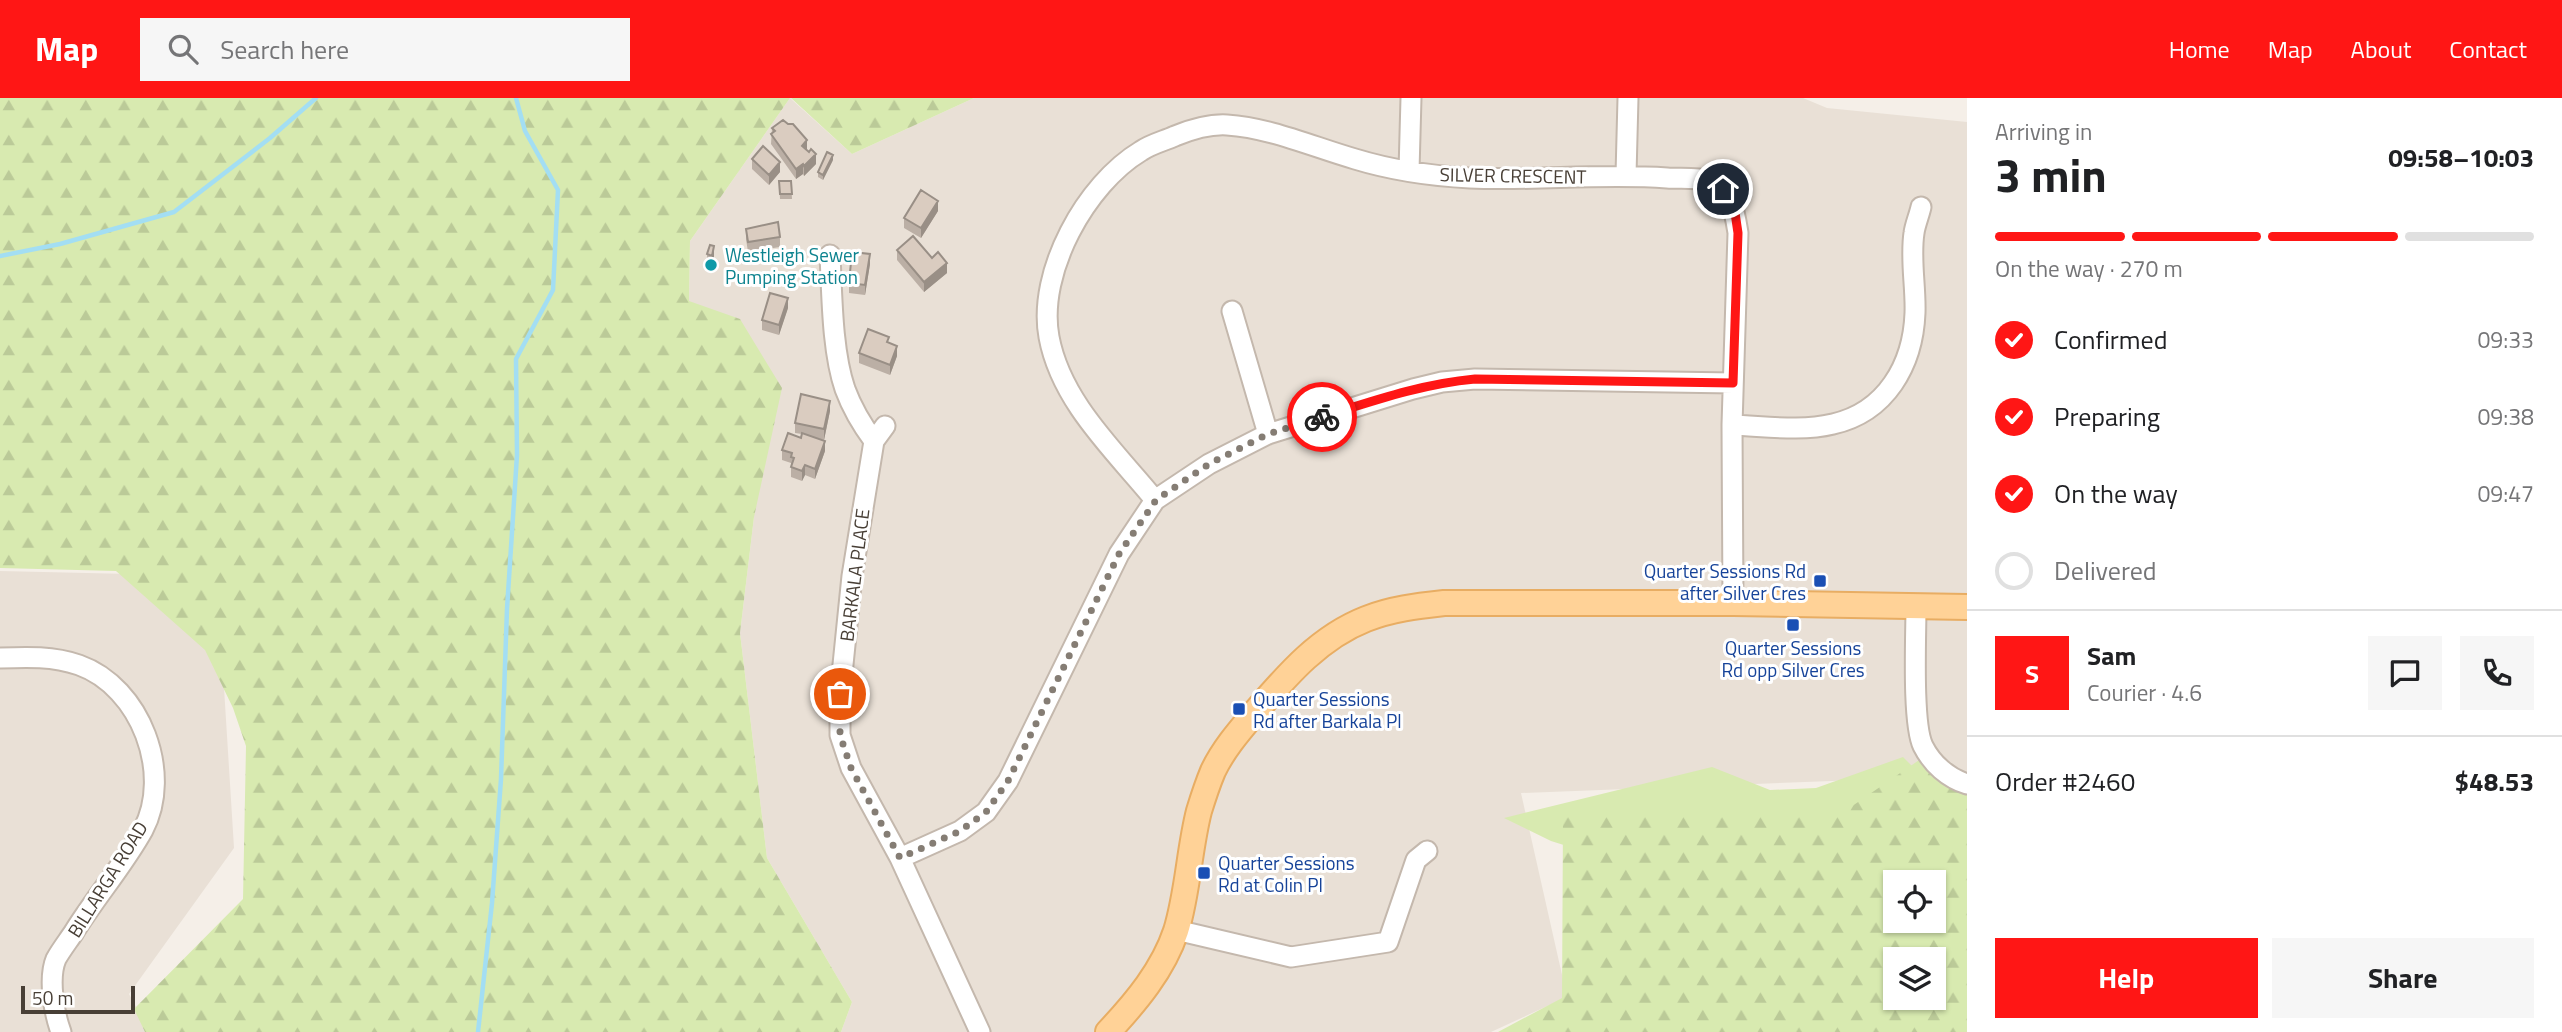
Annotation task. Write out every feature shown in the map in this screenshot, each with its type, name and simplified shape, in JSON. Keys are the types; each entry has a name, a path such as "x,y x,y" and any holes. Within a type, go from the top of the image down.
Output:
{"main road":[{"path":"1108,1032 1152,979 1165,958 1176,930 1199,811 1214,770 1235,736 1284,678 1331,637 1366,618 1406,607 1444,603 1733,603 1967,607"}],"street":[{"path":"1409,171 1411,98"},
{"path":"1626,175 1628,98"},
{"name":"SILVER CRESCENT","path":"1156,500 1087,419 1064,382 1049,336 1049,292 1060,250 1080,213 1109,176 1142,150 1187,131 1224,125 1271,133 1358,160 1409,171 1470,178 1626,175 1710,181 1723,189 1734,206 1738,233 1731,425 1733,603"},
{"path":"1731,425 1833,425 1856,417 1889,392 1907,359 1915,315 1914,234 1921,207"},
{"name":"BARKALA PLACE","path":"830,255 832,306 845,388 856,414 879,434 852,576 840,694 840,735 851,768 900,858 979,1032"},
{"path":"1232,311 1268,434"},
{"path":"900,858 960,831 986,812 1008,781 1119,554 1156,500 1209,464 1268,434 1413,388 1442,382 1475,379 1733,383"},
{"path":"1916,606 1917,718 1922,744 1937,766 1967,784"},
{"name":"BILLARGA ROAD","path":"0,658 44,657 81,666 106,680 128,703 144,728 153,762 155,794 144,829 55,961 52,1004 61,1032"},
{"path":"1176,930 1291,957 1388,942 1416,860 1427,851"}],"shaded area":[{"path":"790,98 852,154 974,98 1803,98 1827,108 1967,122 1967,794 1859,780 1521,793 1567,997 1491,1032 841,1032 852,1002 767,858 740,633 754,517 689,302 690,241"},
{"path":"0,571 217,576 234,848 129,994 150,1032 0,1032"}],"green space":[{"path":"0,98 790,98 690,241 689,301 740,319 782,388 754,517 740,633 767,858 852,1002 841,1032 145,1032 134,1009 243,899 246,746 233,708 205,650 116,571 0,568"},
{"path":"791,98 974,98 852,154"},
{"path":"1925,756 1967,789 1967,1032 1498,1032 1562,998 1563,817 1845,811"},
{"path":"1903,757 1945,799 1967,1032 1707,1032 1720,894 1551,841 1504,818 1712,767 1770,790 1816,788"}],"building":[{"path":"783,120 793,124 807,140 802,146 816,154 804,166 803,164 796,169 771,134 775,131 772,128"},
{"path":"763,146 780,162 769,175 752,159"},
{"path":"827,152 833,155 823,175 818,172"},
{"path":"779,181 791,181 792,194 780,194"},
{"path":"921,190 938,201 921,228 904,218"},
{"path":"778,222 780,237 748,242 746,229"},
{"path":"913,236 932,258 938,252 947,263 924,282 897,250"},
{"path":"710,245 714,246 712,256 707,254"},
{"path":"852,252 870,254 865,285 849,283"},
{"path":"770,293 788,298 779,325 762,320"},
{"path":"868,329 889,337 887,342 897,346 890,365 859,353"},
{"path":"801,394 830,401 824,429 795,423"},
{"path":"788,433 801,438 802,433 825,441 815,469 805,465 802,471 791,467 794,458 791,457 792,453 782,450"}],"waterway":[{"path":"0,256 60,244 174,212 270,138 316,98"},
{"path":"478,1032 492,903 501,779 507,609 517,455 516,359 553,290 558,190 525,131 516,98"}],"way so far":[{"path":"840,694 840,735 851,768 900,858 960,831 986,812 1008,781 1119,554 1156,500 1209,464 1268,434 1322,417"}],"place":[{"name":"Westleigh Sewer Pumping Station","path":"711,265"},
{"name":"Quarter Sessions Rd after Silver Cres","path":"1820,581"},
{"name":"Quarter Sessions Rd opp Silver Cres","path":"1793,625"},
{"name":"Quarter Sessions Rd after Barkala Pl","path":"1239,709"},
{"name":"Quarter Sessions Rd at Colin Pl","path":"1204,873"}],"route":[{"path":"1322,417 1413,388 1475,379 1733,383 1738,233 1734,206 1723,189"}]}
